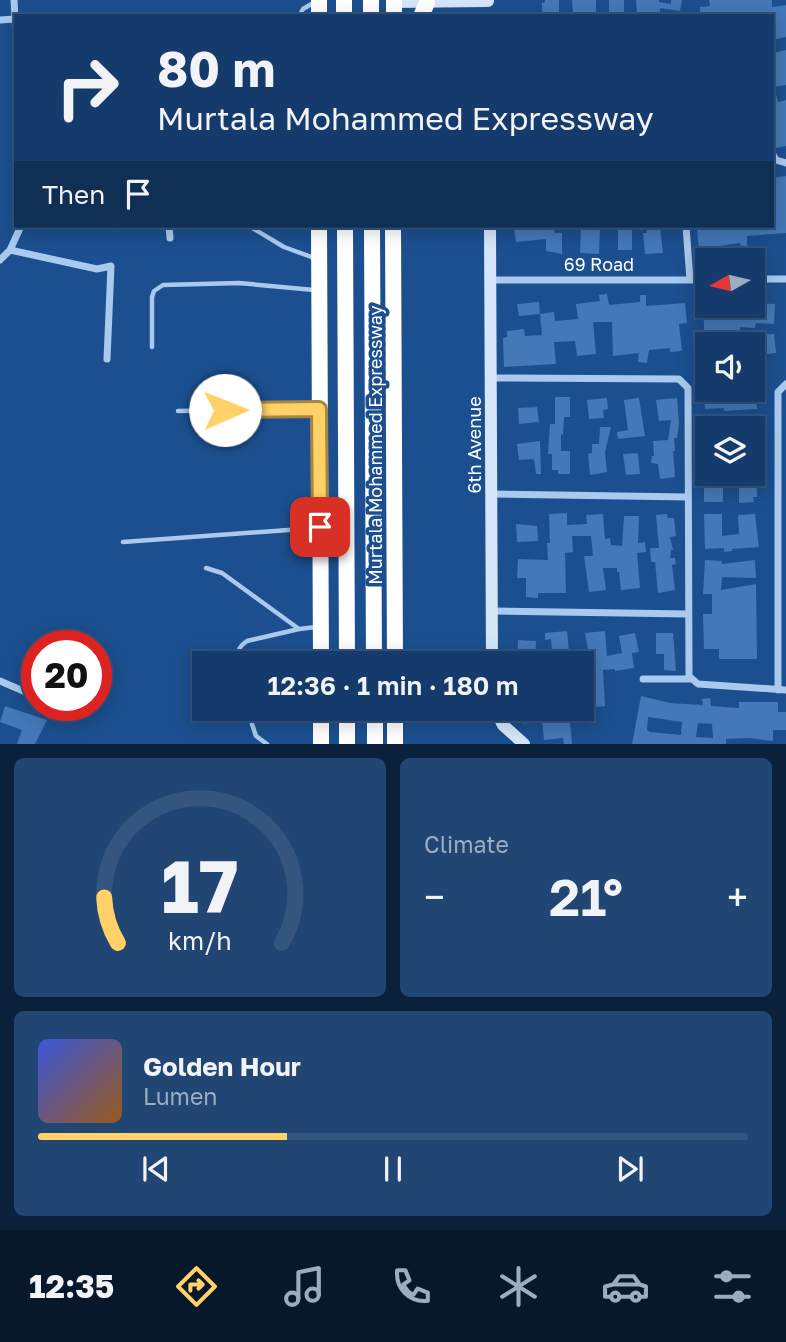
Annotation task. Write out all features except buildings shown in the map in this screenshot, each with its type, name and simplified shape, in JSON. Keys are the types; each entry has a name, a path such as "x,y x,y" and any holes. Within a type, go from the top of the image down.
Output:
{"highway":[{"path":"319,228 321,651"},
{"name":"Murtala Mohammed Expressway","path":"345,228 347,651"},
{"name":"Murtala Mohammed Expressway","path":"372,228 374,651"},
{"name":"Murtala Mohammed Expressway","path":"393,228 394,651"},
{"path":"321,721 321,744"},
{"path":"347,721 347,744"},
{"path":"374,721 375,744"},
{"path":"395,721 395,744"}],"street":[{"path":"394,6 424,9 488,0"},
{"path":"0,260 10,250 20,228"},
{"path":"169,228 170,238"},
{"name":"6th Avenue","path":"490,228 492,651"},
{"path":"686,228 690,280"},
{"path":"10,250 97,270 111,267 107,359"},
{"path":"765,279 786,279"},
{"name":"69 Road","path":"491,280 695,280"},
{"path":"492,378 679,379 688,388 688,671 691,680"},
{"path":"643,679 691,680 698,684 782,690 778,392 786,384"},
{"path":"492,494 687,497"},
{"path":"492,611 688,614"},
{"path":"0,681 21,690"},
{"path":"501,721 524,744"}],"lane":[{"path":"300,14 303,9 319,0"},
{"path":"252,228 284,247 319,260"},
{"path":"152,347 152,297 154,291 163,285 239,283 318,290"},
{"path":"178,411 319,409"},
{"path":"123,542 320,527"},
{"path":"206,568 222,573 299,629"},
{"path":"238,651 247,641 299,629 321,627"},
{"path":"251,721 257,736 267,744"}],"route":[{"path":"225,410 319,409 320,527"}]}
